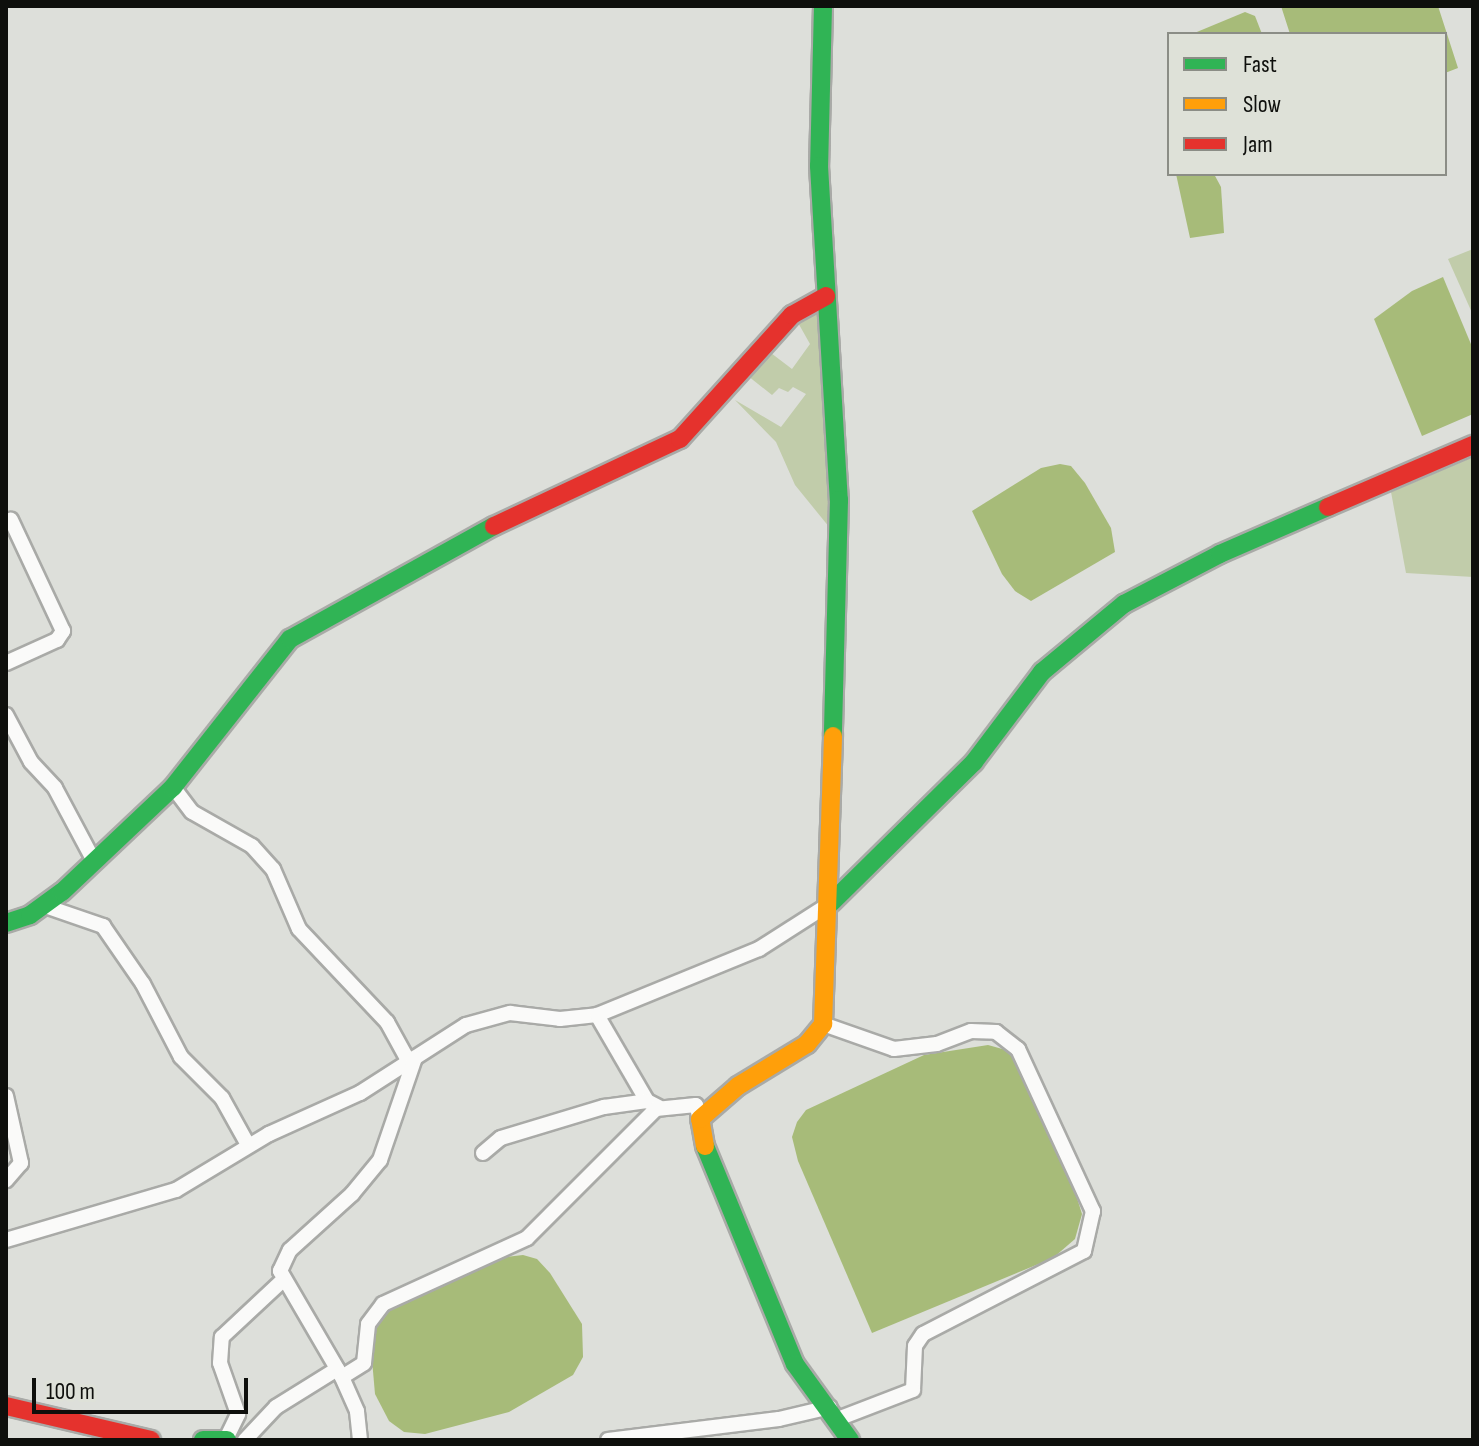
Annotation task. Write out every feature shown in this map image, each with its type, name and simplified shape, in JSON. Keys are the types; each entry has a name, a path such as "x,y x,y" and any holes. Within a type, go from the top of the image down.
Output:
{"street":[{"path":"700,1119 738,1086 807,1044 823,1024 831,903 839,500 819,166 823,6"},
{"path":"6,923 42,905 173,787 290,639 468,536 565,497 680,439 792,315 818,296 826,296"},
{"path":"7,1238 176,1190 248,1145 342,1103 466,1025 500,1015 597,1015 759,949 831,903 974,762 1042,672 1124,604 1220,554 1473,445"},
{"path":"6,663 57,640 63,631 11,520"},
{"path":"6,715 31,762 55,788 94,861"},
{"path":"173,787 192,812 252,846 273,869 299,929 380,1013 413,1058"},
{"path":"42,905 103,926 143,984 181,1057 222,1098 248,1145"},
{"path":"597,1015 653,1104"},
{"path":"608,1440 834,1413 913,1390 915,1346 923,1334 1084,1251 1093,1211 1018,1049 996,1032 971,1031 937,1044 894,1049 823,1024"},
{"path":"360,1440 357,1411 340,1373 280,1271 290,1250 352,1194 380,1160 413,1058"},
{"path":"6,1096 21,1163 6,1180"},
{"path":"245,1440 276,1407 364,1363 374,1312 412,1287 506,1252 527,1238 653,1104"},
{"path":"483,1153 501,1138 532,1128 653,1104 696,1105 709,1163 795,1364 834,1413 850,1440"},
{"path":"203,1440 226,1440 238,1414 220,1363 222,1337 283,1280"},
{"path":"6,1406 151,1440"}],"shaded area":[{"path":"1281,6 1438,6 1446,32 1289,32"},
{"path":"1245,12 1255,16 1261,32 1197,32"},
{"path":"1447,34 1458,68 1447,72"},
{"path":"1176,176 1215,176 1221,187 1224,233 1190,238"},
{"path":"1473,249 1473,315 1448,259"},
{"path":"1443,277 1473,349 1473,414 1422,436 1374,319 1412,291"},
{"path":"807,300 822,308 834,533 795,485 776,442 735,400 781,427 806,394 793,387 788,392 779,388 772,395 748,376 767,350 792,369 810,344 792,312"},
{"path":"1473,457 1473,577 1406,573 1391,492"},
{"path":"1060,464 1071,466 1085,483 1111,528 1115,552 1031,601 1015,591 1002,574 972,511 1041,468"},
{"path":"988,1045 1006,1050 1017,1061 1072,1182 1082,1214 1075,1239 1053,1258 872,1333 798,1161 792,1137 797,1122 806,1110 924,1055"},
{"path":"523,1255 537,1259 550,1273 582,1324 583,1357 573,1375 509,1412 425,1434 404,1432 389,1421 375,1394 370,1337 376,1317 394,1303 498,1258"}],"traffic: fast":[{"path":"823,6 819,166 839,500 833,736"},
{"path":"831,903 974,762 1042,672 1124,604 1220,554 1328,507"},
{"path":"6,923 30,915 62,892 173,787 290,639 494,526"},
{"path":"705,1146 795,1364 850,1440"},
{"path":"203,1440 227,1440"}],"traffic: slow":[{"path":"705,1146 700,1119 738,1086 807,1044 823,1024 833,736"}],"traffic: jam":[{"path":"494,526 680,439 792,315 826,296"},
{"path":"1328,507 1473,445"},
{"path":"6,1406 151,1440"}]}
